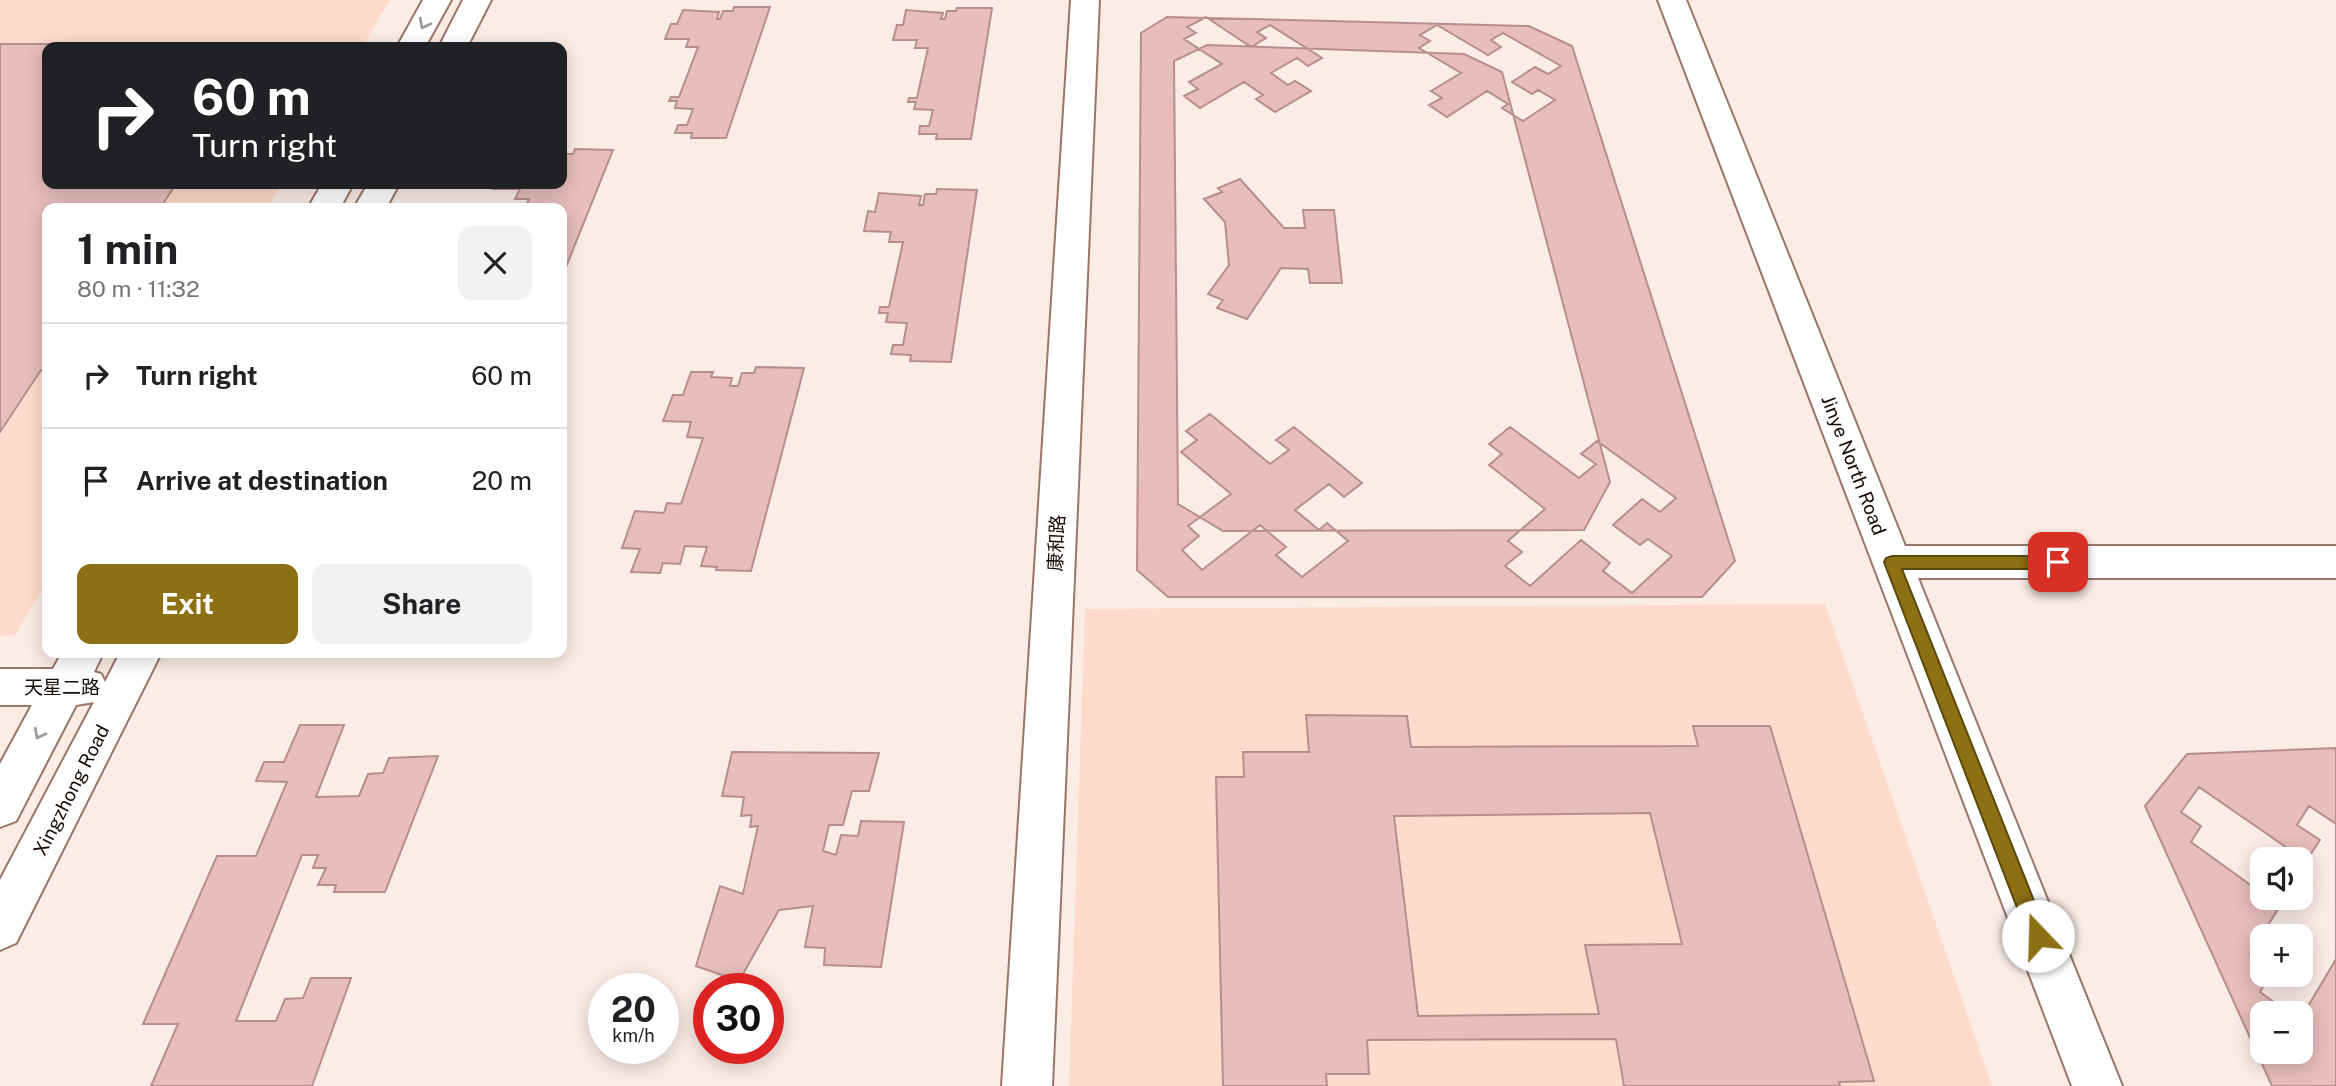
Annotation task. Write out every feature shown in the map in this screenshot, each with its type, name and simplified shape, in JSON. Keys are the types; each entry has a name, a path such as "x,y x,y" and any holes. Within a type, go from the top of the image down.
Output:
{"street":[{"path":"414,42 437,0"},
{"path":"456,42 477,0"},
{"name":"康和路","path":"1027,1086 1086,0"},
{"name":"Jinye North Road","path":"1672,0 2097,1086"},
{"path":"1892,562 2336,562"},
{"path":"0,806 74,670"},
{"name":"天星二路","path":"0,687 74,670 132,671"},
{"name":"Xingzhong Road","path":"0,927 132,671"}],"shaded area":[{"path":"0,0 390,0 365,42 42,42 42,189 279,189 270,203 42,203 42,589 15,635 0,636"},
{"path":"1825,604 1992,1086 1069,1086 1085,609"}],"building":[{"path":"734,7 770,7 726,138 691,138 692,133 675,133 678,125 687,125 693,109 675,108 677,101 669,101 671,97 679,97 698,47 686,47 689,39 665,39 671,24 677,24 683,10 719,12 717,19 720,19 723,11 733,11"},
{"path":"957,8 992,8 971,139 936,139 937,134 919,134 920,126 929,126 933,110 914,109 916,102 908,102 909,98 917,98 928,48 915,48 917,40 893,40 897,25 903,25 906,10 943,13 941,19 945,19 947,11 956,11"},
{"path":"1167,17 1529,26 1572,46 1735,561 1702,597 1168,597 1137,570 1141,33","holes":["1207,45 1464,54 1502,72 1610,482 1584,530 1223,531 1178,504 1174,61"]},
{"path":"1206,17 1251,47 1266,38 1257,32 1270,25 1322,58 1308,66 1297,58 1271,73 1288,85 1295,81 1311,91 1275,112 1256,99 1263,95 1244,82 1200,108 1184,96 1198,89 1189,82 1222,64 1184,39 1196,33 1187,27"},
{"path":"1437,25 1488,55 1501,47 1491,40 1503,33 1561,66 1548,74 1535,67 1512,82 1532,94 1538,90 1555,100 1523,121 1502,108 1508,104 1487,91 1447,117 1429,105 1442,98 1431,91 1461,73 1419,48 1430,41 1420,35"},
{"path":"0,44 42,44 42,189 173,189 163,203 42,203 42,370 0,432"},
{"path":"575,149 613,150 567,265 567,203 527,203 529,199 515,199 520,189 567,189 567,154 573,154"},
{"path":"1240,179 1284,228 1305,228 1303,210 1334,210 1342,283 1310,283 1308,269 1281,268 1247,319 1217,308 1223,300 1208,294 1229,265 1225,222 1204,199 1222,192 1218,188"},
{"path":"937,189 977,190 951,362 910,361 911,355 891,354 893,345 903,345 907,323 886,322 888,313 879,313 880,307 889,307 903,242 889,242 891,232 864,231 868,211 875,212 879,193 921,196 919,205 923,205 925,194 936,194"},
{"path":"756,367 804,368 751,571 716,570 717,567 701,566 707,547 685,546 680,564 663,563 660,573 631,572 640,549 622,548 635,511 664,513 667,503 681,504 703,438 687,437 691,422 663,421 673,395 683,395 691,372 713,372 711,377 732,378 730,386 738,386 742,373 754,373"},
{"path":"1210,414 1270,464 1289,450 1276,440 1294,427 1362,483 1344,497 1329,484 1295,510 1319,530 1327,523 1348,541 1302,577 1276,555 1286,547 1260,525 1202,570 1182,550 1199,536 1188,526 1231,494 1181,452 1197,440 1186,431"},
{"path":"1510,427 1579,478 1596,464 1581,454 1597,441 1676,498 1660,512 1642,499 1613,525 1640,545 1648,539 1672,556 1632,593 1603,571 1610,563 1581,540 1530,586 1505,566 1522,552 1508,541 1545,509 1489,465 1502,454 1489,444"},
{"path":"1306,715 1407,716 1411,747 1698,746 1693,726 1770,726 1874,1081 1839,1082 1840,1086 1624,1086 1616,1039 1367,1040 1369,1074 1326,1074 1327,1086 1223,1086 1216,777 1244,777 1243,752 1309,752","holes":["1650,813 1682,944 1585,945 1599,1014 1418,1016 1394,816"]},
{"path":"300,725 344,725 316,797 359,796 368,774 383,773 389,758 438,756 385,892 334,892 336,885 318,885 326,868 313,868 318,855 302,855 236,1021 276,1021 285,999 303,998 311,978 351,978 312,1086 151,1086 178,1024 143,1024 217,856 256,856 287,782 256,781 264,762 284,762"},
{"path":"2336,748 2336,1086 2272,1086 2262,1064 2313,1064 2313,1001 2250,1001 2250,1037 2145,806 2187,754"},
{"path":"732,752 879,753 869,791 852,791 843,825 829,825 823,851 836,855 841,835 858,836 861,821 904,822 881,967 824,965 825,948 805,947 813,906 779,910 744,973 716,973 696,966 720,886 743,894 758,826 750,827 752,815 741,816 744,797 722,796"},
{"path":"2199,787 2286,847 2250,847 2250,885 2191,842 2201,826 2181,812"},
{"path":"2309,806 2336,824 2336,959 2311,1001 2272,1001 2260,992 2263,987 2313,987 2313,924 2269,924 2278,910 2313,910 2313,850 2320,840 2297,825"}],"route":[{"path":"2038,936 1892,562 2058,562"}]}
